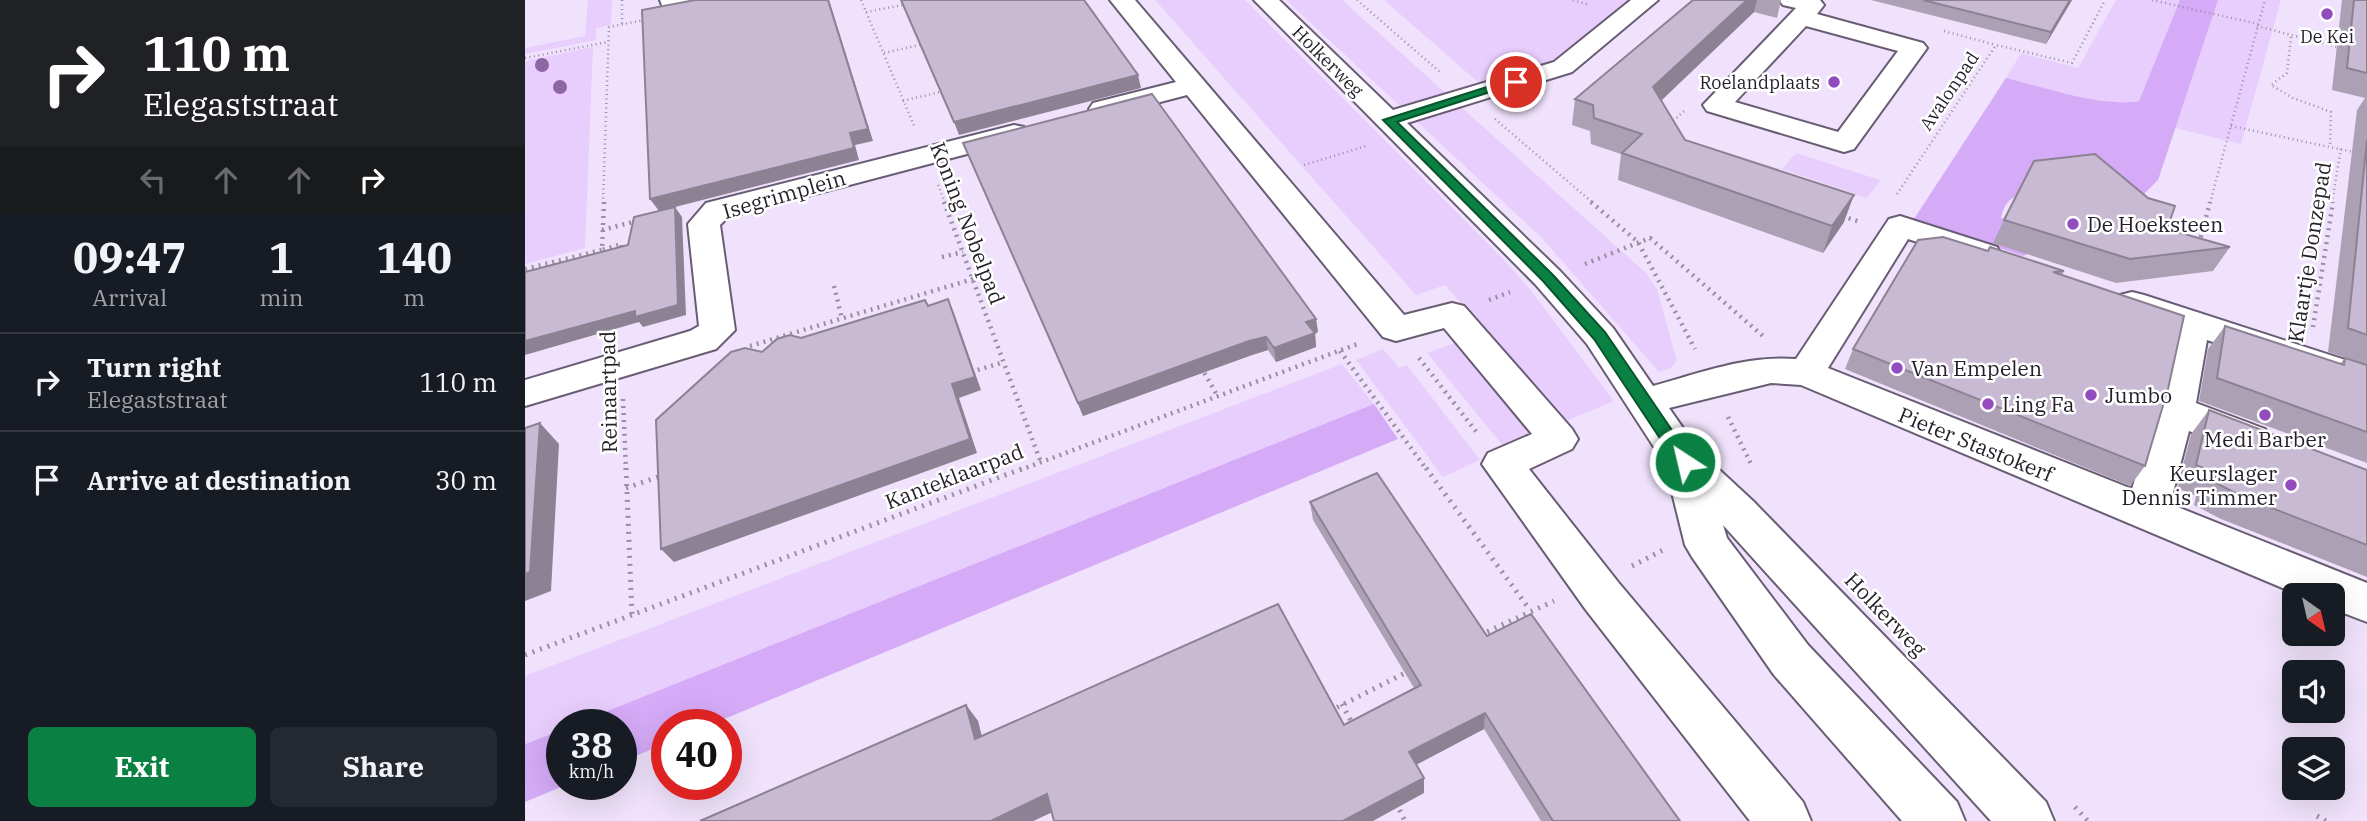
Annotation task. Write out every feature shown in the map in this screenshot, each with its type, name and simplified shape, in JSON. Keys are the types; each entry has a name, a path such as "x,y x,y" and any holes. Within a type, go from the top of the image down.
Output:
{"street":[{"path":"672,0 673,8 715,0"},
{"path":"1122,0 1396,329 1452,314 1558,439 1502,464 1602,596 1784,821"},
{"name":"Holkerweg","path":"1266,0 1548,278 1599,336 1685,462 1738,513 2027,821"},
{"path":"1396,127 1563,67 1646,0"},
{"path":"1796,8 1914,48 1844,143 1717,105 1796,8"},
{"path":"917,158 1192,86"},
{"name":"Isegrimplein","path":"622,364 703,340 717,330 704,224 717,209 917,158"},
{"path":"1643,402 1742,375 1771,370 1806,373 1900,226 2014,264"},
{"path":"2104,294 2367,380"},
{"path":"2146,513 2175,410 2193,323"},
{"path":"525,393 622,364"},
{"name":"Pieter Stastokerf","path":"1806,373 2367,603"},
{"path":"2175,410 2290,454"},
{"name":"Holkerweg","path":"1685,462 1707,545 1791,660 1938,821"}],"path":[{"path":"622,0 622,24"},
{"name":"Koning Nobelpad","path":"861,0 903,101 917,158 963,252 1040,460"},
{"name":"Avalonpad","path":"1896,195 1996,45 2072,63 2105,0"},
{"path":"2152,0 2235,18 2291,37 2320,40 2341,48"},
{"path":"2198,247 2265,0"},
{"path":"866,12 914,2"},
{"path":"602,250 608,126 609,27"},
{"name":"Klaartje Donzepad","path":"2291,37 2287,73 2271,85 2293,98 2331,113 2330,146"},
{"path":"884,53 924,41 929,50"},
{"path":"525,58 608,42"},
{"path":"903,101 956,89"},
{"path":"2231,126 2367,155"},
{"path":"1267,177 1396,127"},
{"name":"Klaartje Donzepad","path":"2308,361 2341,148"},
{"path":"602,230 640,220"},
{"path":"1581,266 1650,238 1806,373"},
{"path":"1638,243 1759,475"},
{"path":"525,269 622,244 622,257"},
{"path":"942,257 963,252"},
{"path":"739,350 973,279"},
{"path":"834,286 842,319"},
{"path":"1396,329 1502,464"},
{"name":"Kanteklaarpad","path":"525,655 1040,460 1396,329"},
{"path":"1340,350 1530,610 1471,639"},
{"path":"1196,359 1217,395"},
{"path":"965,375 1004,362"},
{"name":"Reinaartpad","path":"622,364 632,615"},
{"path":"626,488 665,475"},
{"path":"1318,717 1413,669"},
{"path":"1342,704 1355,728"},
{"path":"1393,798 1405,821"},
{"path":"2069,802 2088,821"},
{"path":"2317,816 2326,821"}],"shaded area":[{"path":"588,0 612,0 611,25 596,28 596,40 525,54 525,48 585,36"},
{"path":"1155,0 1245,0 1506,262 1532,292 1614,401 1566,421 1445,285 1416,295"},
{"path":"1286,0 1342,0 1646,273 1657,289 1677,361 1671,368 1659,372 1542,238"},
{"path":"1384,0 1632,0 1564,54 1549,62 1480,84"},
{"path":"2116,0 2180,0 2139,101 2108,102 2006,78 2021,53 2078,68"},
{"path":"2180,0 2218,0 2158,180 2135,203 2028,192 2017,196 2007,204 2001,218 2036,229 2032,252 2023,256 1914,219 2006,78 2090,99 2108,102 2139,101"},
{"path":"2218,0 2281,0 2241,144 2175,128"},
{"path":"593,47 585,248 525,264 525,61"},
{"path":"1796,153 1881,180 1867,198 1782,169"},
{"path":"1460,341 1539,431 1503,446 1427,353"},
{"path":"1383,349 1399,368 1407,365 1480,460 1443,477 1356,360"},
{"path":"1342,364 1374,404 612,709 546,709 546,736 525,744 525,676"},
{"path":"1374,404 1398,439 742,712 742,709 651,709 651,750 637,755 637,709 612,709"},
{"path":"546,736 546,793 525,802 525,744"}],"building":[{"path":"695,0 828,0 868,129 850,133 854,148 650,199 642,10"},
{"path":"901,0 1084,0 1138,75 954,122"},
{"path":"1693,0 1747,0 1653,87 1685,140 1854,195 1832,226 1622,153 1642,134 1594,118 1593,105 1575,99"},
{"path":"1923,0 2070,0 2051,32"},
{"path":"2354,0 2367,0 2367,73 2347,68"},
{"path":"1152,94 1316,319 1306,322 1315,333 1274,348 1266,337 1249,341 1078,403 963,143"},
{"path":"2367,140 2367,335 2348,328"},
{"path":"2095,154 2148,198 2175,206 2167,229 2230,247 2130,259 2004,220 2034,161"},
{"path":"675,207 678,305 635,317 635,311 525,341 525,272 628,245 634,217"},
{"path":"1943,237 1988,251 1990,247 2064,271 2053,272 2184,316 2168,389 2145,466 1853,349 1918,240"},
{"path":"948,299 975,377 952,384 970,439 661,549 656,420 731,352 745,348 762,352 777,339 790,335 801,338 925,300 928,306"},
{"path":"2225,326 2344,365 2345,358 2367,365 2367,432 2217,378"},
{"path":"2209,410 2367,470 2367,545 2241,496 2214,482 2216,473 2196,465"},
{"path":"540,423 530,572 525,574 525,428"},
{"path":"1377,473 1487,636 1531,614 1680,821 1553,821 1485,713 1409,752 1424,778 1343,821 1054,821 1047,794 991,821 700,821 966,705 975,739 1278,604 1344,725 1421,685 1310,502"}],"place":[{"name":"De Kei","path":"2327,14"},
{"name":"Roelandplaats","path":"1834,82"},
{"name":"De Hoeksteen","path":"2073,224"},
{"name":"Van Empelen","path":"1897,368"},
{"name":"Jumbo","path":"2091,395"},
{"name":"Ling Fa","path":"1988,404"},
{"name":"Medi Barber","path":"2265,415"},
{"name":"Keurslager Dennis Timmer","path":"2291,485"}],"route":[{"path":"1516,82 1389,120 1548,278 1599,336 1685,462"}]}
